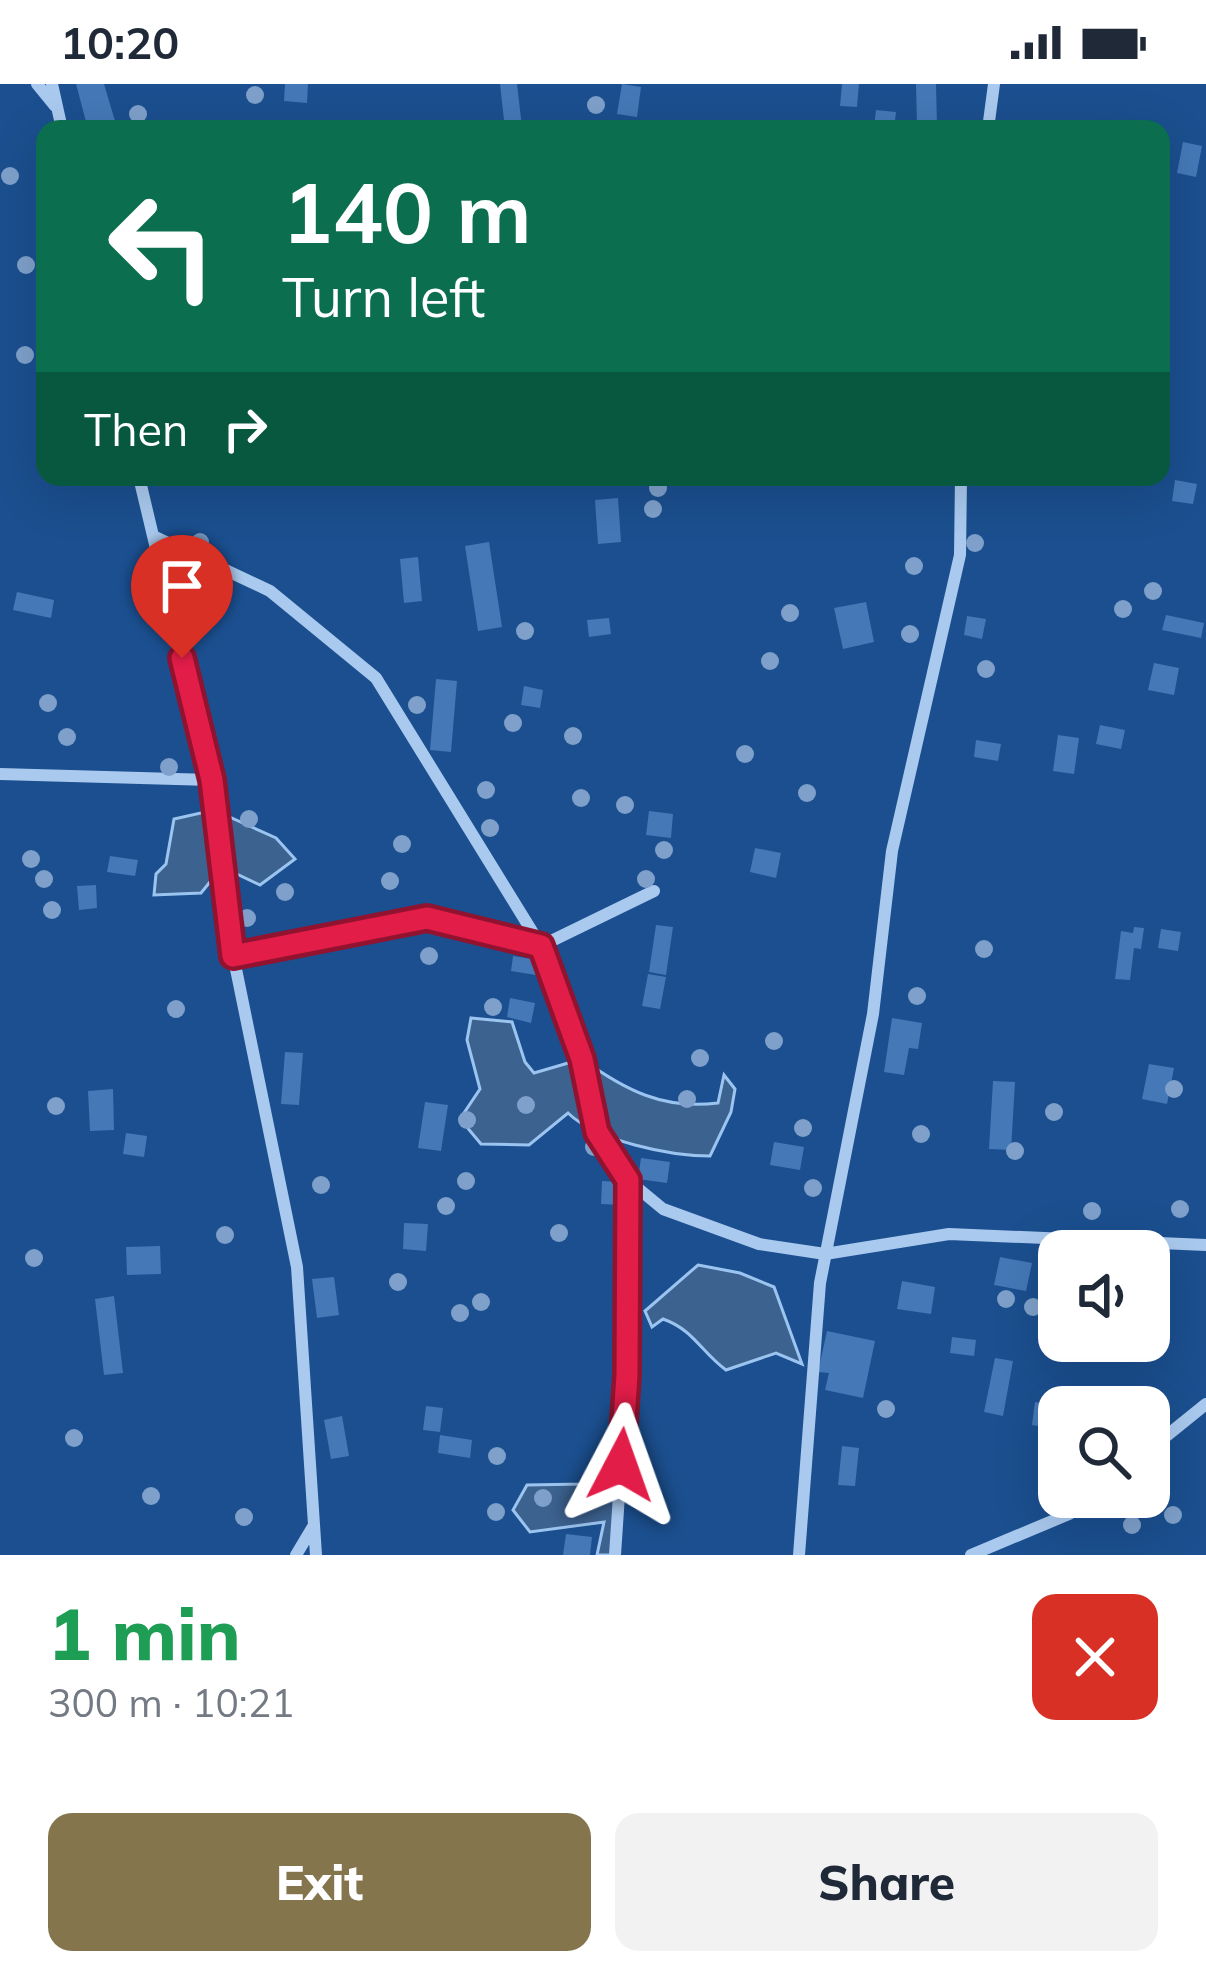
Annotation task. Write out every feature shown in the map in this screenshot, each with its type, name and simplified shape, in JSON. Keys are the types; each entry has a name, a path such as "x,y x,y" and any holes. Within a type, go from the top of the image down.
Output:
{"street":[{"path":"37,84 58,110"},
{"path":"52,84 60,120"},
{"path":"989,120 994,84"},
{"path":"141,486 212,780 233,956 297,1267 316,1555"},
{"path":"800,1555 825,1254 873,1014 892,851 960,555 961,486"},
{"path":"153,536 270,591 376,678 541,946 582,1059 597,1132 628,1180 663,1209 760,1244 825,1254 949,1234 1206,1245"},
{"path":"0,774 212,780"},
{"path":"233,956 427,918 541,946 654,891"},
{"path":"615,1555 627,1375 628,1180"},
{"path":"1170,1433 1206,1404"},
{"path":"971,1555 994,1551 1061,1518"},
{"path":"296,1555 314,1525"}],"water":[{"path":"214,810 276,838 295,859 260,885 222,867 201,893 154,895 156,874 166,864 174,819"},
{"path":"471,1018 512,1022 525,1062 534,1073 582,1059 646,1095 698,1104 718,1103 724,1075 735,1089 731,1112 710,1156 635,1145 597,1132 568,1113 529,1145 481,1144 460,1119 480,1089 467,1040"},
{"path":"698,1265 740,1273 774,1287 802,1364 776,1353 726,1370 674,1324 663,1319 652,1327 645,1311"},
{"path":"604,1459 619,1471 614,1555 597,1555 604,1522 530,1532 513,1510 527,1485 584,1484"}],"building":[{"path":"76,84 104,84 115,120 86,120"},
{"path":"285,84 308,84 307,103 284,101"},
{"path":"500,84 517,84 521,120 504,120"},
{"path":"622,84 641,87 637,117 617,114"},
{"path":"842,84 859,84 857,107 840,106"},
{"path":"916,84 936,84 937,120 917,120"},
{"path":"876,110 896,112 895,120 875,120"},
{"path":"1183,142 1202,146 1196,177 1177,173"},
{"path":"1175,480 1197,484 1193,504 1172,501"},
{"path":"618,498 621,542 598,544 595,500"},
{"path":"489,542 502,627 478,631 465,546"},
{"path":"418,557 422,601 404,603 400,559"},
{"path":"17,592 54,600 51,618 13,610"},
{"path":"866,602 874,642 843,649 834,608"},
{"path":"1166,615 1204,623 1201,638 1162,630"},
{"path":"967,616 986,619 982,639 964,635"},
{"path":"609,618 611,634 589,637 587,620"},
{"path":"1154,663 1179,668 1174,695 1148,690"},
{"path":"436,679 457,681 451,752 430,750"},
{"path":"524,686 543,690 540,708 521,705"},
{"path":"1100,725 1125,730 1121,749 1096,744"},
{"path":"1058,735 1079,738 1074,774 1053,771"},
{"path":"976,740 1001,744 998,761 974,757"},
{"path":"649,811 673,814 671,838 646,835"},
{"path":"755,848 781,853 776,878 750,872"},
{"path":"110,856 138,860 135,876 107,872"},
{"path":"96,885 97,908 79,910 77,886"},
{"path":"656,925 673,927 666,975 649,972"},
{"path":"1134,927 1144,928 1141,949 1134,948 1130,980 1115,979 1121,931 1133,933"},
{"path":"1161,929 1181,932 1178,951 1158,948"},
{"path":"513,956 545,961 542,976 511,971"},
{"path":"648,974 666,977 660,1009 642,1006"},
{"path":"510,998 535,1003 531,1023 507,1017"},
{"path":"892,1018 922,1023 918,1049 909,1048 904,1075 884,1072"},
{"path":"285,1052 303,1053 299,1105 281,1104"},
{"path":"1149,1064 1174,1068 1167,1104 1142,1099"},
{"path":"993,1081 1015,1082 1011,1150 989,1149"},
{"path":"113,1089 114,1130 90,1131 88,1091"},
{"path":"425,1102 448,1105 441,1151 418,1148"},
{"path":"126,1133 147,1136 144,1157 123,1154"},
{"path":"774,1142 804,1147 800,1170 770,1165"},
{"path":"641,1158 670,1162 667,1183 638,1179"},
{"path":"602,1181 621,1182 621,1205 601,1204"},
{"path":"404,1223 428,1224 426,1251 403,1249"},
{"path":"160,1246 161,1274 127,1275 126,1247"},
{"path":"1000,1257 1032,1263 1026,1291 994,1285"},
{"path":"334,1277 339,1315 317,1318 312,1279"},
{"path":"902,1281 935,1287 931,1314 897,1309"},
{"path":"114,1296 123,1373 104,1375 95,1299"},
{"path":"827,1331 875,1341 863,1398 825,1390 829,1373 818,1372"},
{"path":"952,1337 976,1340 974,1356 950,1353"},
{"path":"995,1358 1013,1361 1003,1416 984,1412"},
{"path":"1035,1402 1038,1402 1038,1426 1032,1425"},
{"path":"426,1406 443,1408 440,1432 423,1430"},
{"path":"342,1416 349,1456 331,1459 324,1420"},
{"path":"440,1435 472,1440 470,1458 438,1453"},
{"path":"842,1446 859,1448 855,1486 838,1485"},
{"path":"566,1534 592,1537 590,1555 563,1555"}],"route":[{"path":"182,658 212,780 233,956 427,918 541,946 582,1059 597,1132 628,1180 627,1375 621,1465"}]}
